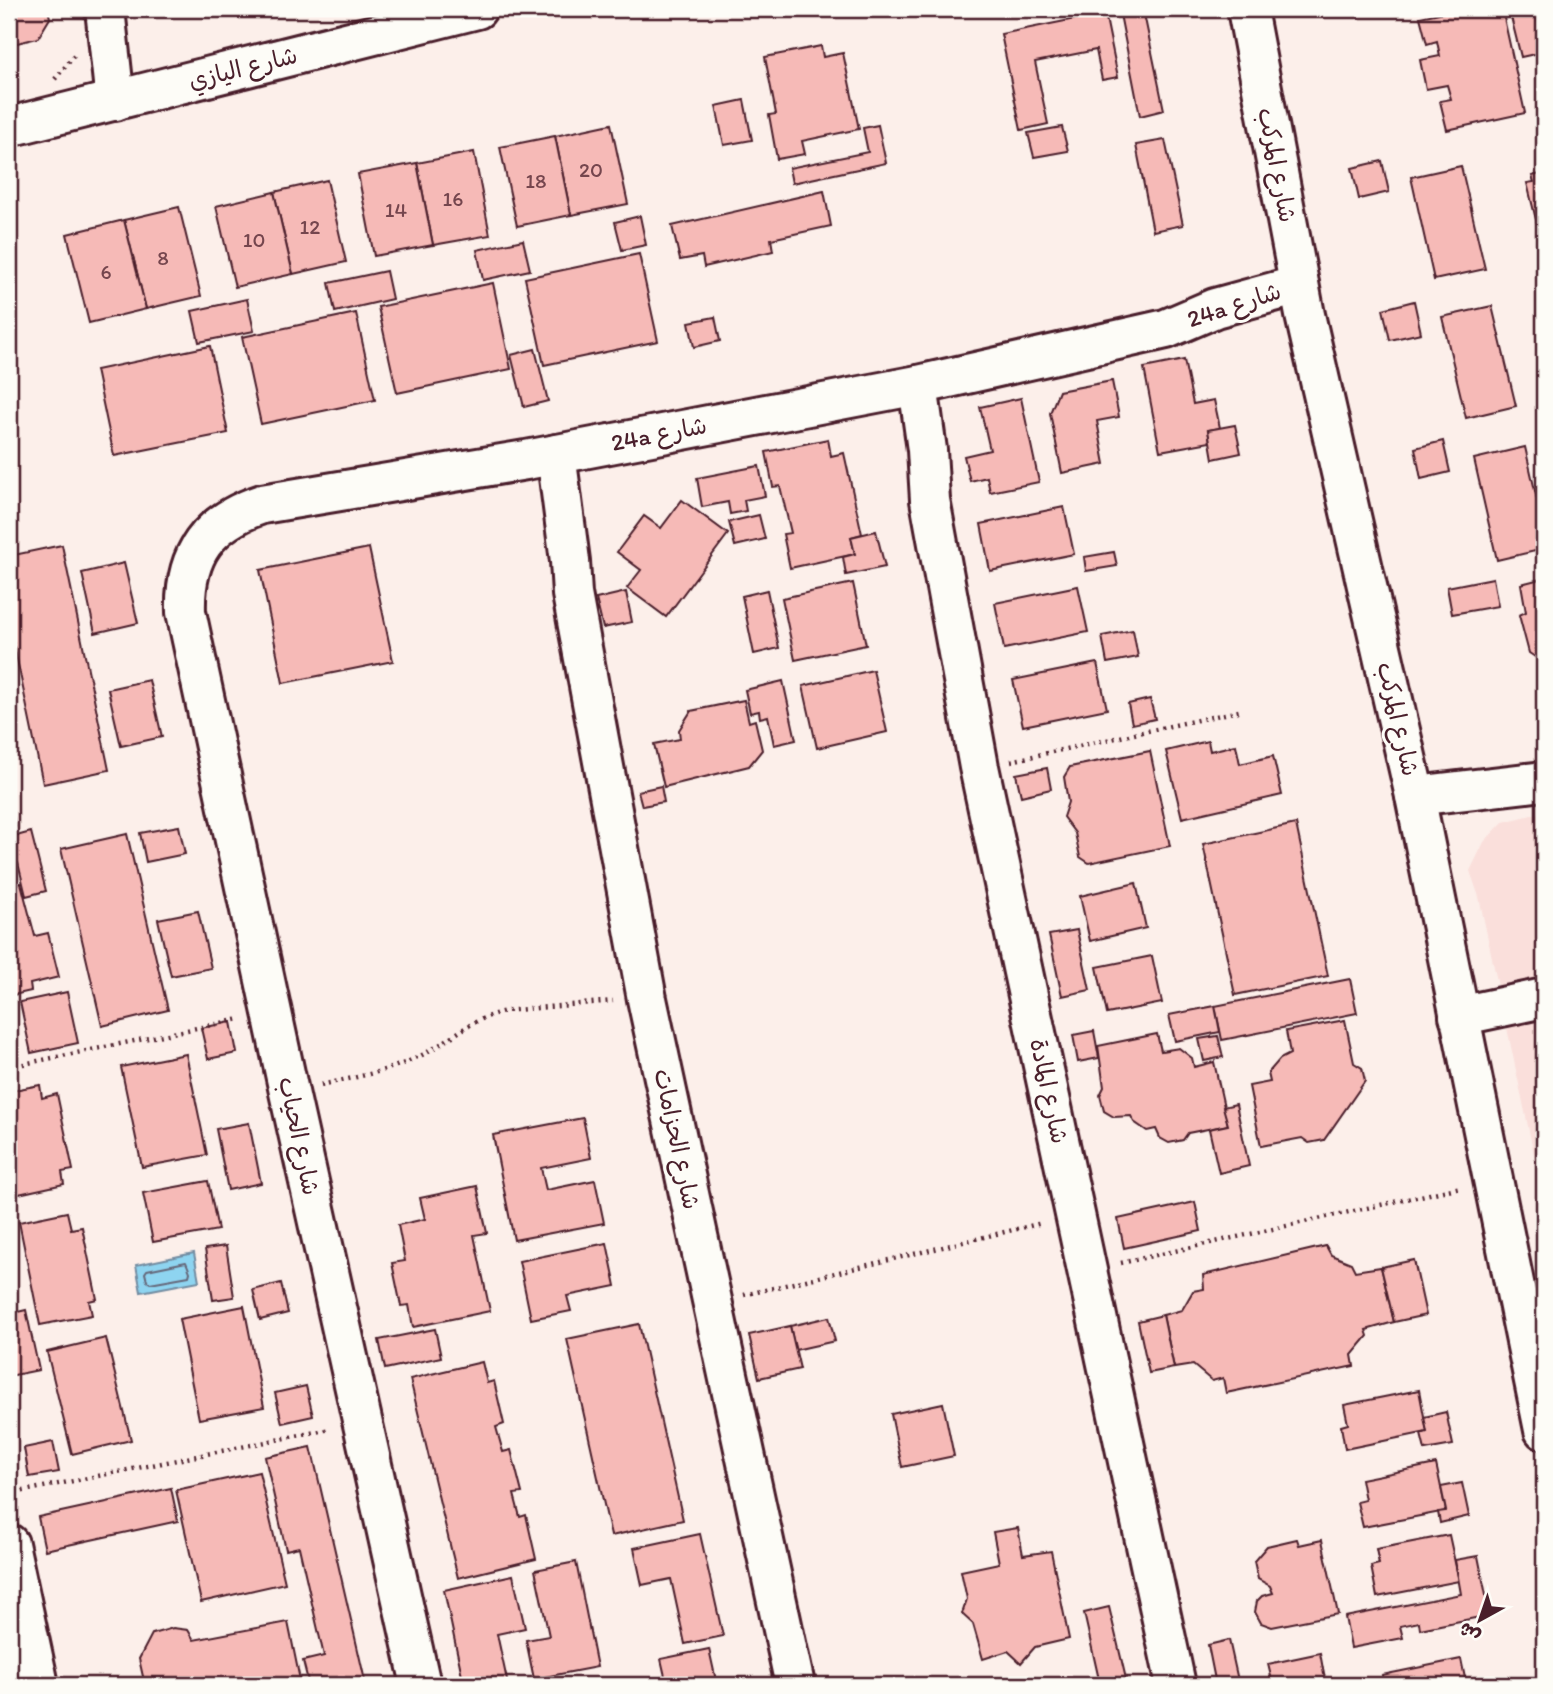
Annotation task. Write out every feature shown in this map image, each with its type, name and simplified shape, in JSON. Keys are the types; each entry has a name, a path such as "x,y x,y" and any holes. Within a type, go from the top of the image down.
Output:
{"street":[{"path":"105,9 131,97"},
{"path":"123,9 131,97"},
{"name":"شارع اليازي","path":"9,127 477,9"},
{"name":"شارع المركب","path":"1247,9 1302,300 1418,811 1544,1430"},
{"name":"24a شارع","path":"185,586 192,562 203,542 219,525 239,512 262,504 541,457 905,387 1170,327 1215,308 1302,300"},
{"name":"شارع المادة","path":"905,387 909,450 930,495 979,767 1176,1685"},
{"name":"شارع الحزامات","path":"541,457 551,546 572,591 647,999 795,1685"},
{"name":"شارع الحياب","path":"185,586 186,612 289,1092 421,1685"},
{"path":"1418,811 1544,780"},
{"path":"1418,811 1544,793"},
{"path":"1458,1016 1544,998"},
{"path":"9,1544 39,1685"}],"path":[{"path":"54,80 75,55"},
{"path":"979,767 1244,710"},
{"path":"289,1092 388,1069 407,1062 426,1053 474,1021 489,1015 505,1011 647,999"},
{"path":"9,1067 272,1012"},
{"path":"1087,1271 1492,1181"},
{"path":"713,1303 1075,1215"},
{"path":"9,1494 362,1423"}],"shaded area":[{"path":"1544,812 1544,1201 1479,897 1470,871 1484,842 1503,822"}],"water":[{"path":"194,1253 199,1281 141,1292 136,1265"}],"building":[{"path":"9,9 48,9 50,18 38,38 9,45"},
{"path":"1119,9 1143,9 1164,110 1140,116"},
{"path":"1459,9 1502,9 1525,113 1447,130 1440,101 1451,99 1447,85 1426,89 1420,60 1440,56 1437,41 1427,44 1420,17"},
{"path":"1509,9 1535,9 1544,52 1521,57"},
{"path":"1105,13 1118,77 1102,80 1096,50 1035,62 1048,124 1021,130 1001,34"},
{"path":"821,46 823,57 843,53 859,129 802,141 805,154 777,159 769,115 776,114 765,57"},
{"path":"744,100 752,140 724,145 716,106"},
{"path":"611,124 628,204 571,215 555,136"},
{"path":"878,125 886,163 792,183 789,168 868,152 863,128"},
{"path":"1062,127 1068,151 1034,157 1028,133"},
{"path":"555,136 571,215 517,226 500,147"},
{"path":"1165,140 1183,225 1153,231 1136,145"},
{"path":"474,152 490,235 433,245 417,163"},
{"path":"1382,161 1389,192 1359,199 1352,168"},
{"path":"417,163 433,245 374,256 358,174"},
{"path":"1461,166 1485,269 1434,280 1411,177"},
{"path":"1544,173 1544,239 1541,240 1527,183 1534,182 1532,176"},
{"path":"327,180 346,262 293,274 274,192"},
{"path":"824,191 831,226 771,239 773,251 704,267 702,256 680,260 672,226"},
{"path":"274,192 293,274 235,287 216,206"},
{"path":"179,207 201,296 146,309 124,220"},
{"path":"640,216 646,245 622,250 615,222"},
{"path":"124,220 146,309 89,323 67,234"},
{"path":"523,240 530,270 483,280 477,250"},
{"path":"639,254 658,341 544,365 525,278"},
{"path":"386,271 392,299 335,312 329,283"},
{"path":"493,283 511,369 397,393 378,307"},
{"path":"247,299 254,331 199,342 192,311"},
{"path":"1414,301 1421,333 1390,340 1383,309"},
{"path":"1492,306 1516,406 1466,418 1442,317"},
{"path":"356,313 375,400 261,424 242,337"},
{"path":"715,317 720,341 694,347 689,322"},
{"path":"210,346 228,433 114,456 96,370"},
{"path":"535,349 548,401 524,407 511,355"},
{"path":"1184,360 1193,404 1214,400 1220,428 1208,430 1210,442 1160,451 1144,368"},
{"path":"1112,381 1119,417 1097,421 1105,464 1062,473 1050,413 1059,391"},
{"path":"1021,398 1039,482 990,492 987,477 970,481 964,456 990,450 980,407"},
{"path":"1235,425 1241,453 1213,459 1208,430"},
{"path":"828,439 831,456 844,453 862,534 851,537 855,554 790,568 783,534 791,533 780,486 773,487 766,452"},
{"path":"1443,441 1450,472 1421,479 1415,448"},
{"path":"1525,447 1544,530 1544,549 1497,560 1474,459"},
{"path":"759,466 765,496 744,500 746,511 730,514 728,502 702,507 697,478"},
{"path":"682,500 728,534 666,617 627,588 641,570 617,552 644,516 661,528"},
{"path":"1064,507 1074,554 990,571 981,524"},
{"path":"759,515 765,539 735,546 729,522"},
{"path":"876,531 885,567 846,575 843,557 855,554 851,537"},
{"path":"62,545 109,770 43,784 9,621 9,556"},
{"path":"369,548 393,661 283,683 260,570"},
{"path":"1114,552 1117,566 1086,571 1084,557"},
{"path":"124,563 138,623 95,633 82,573"},
{"path":"1493,578 1498,606 1452,614 1447,587"},
{"path":"1544,578 1544,663 1529,653 1519,615 1526,612 1521,584"},
{"path":"853,583 866,645 795,660 782,598"},
{"path":"1078,586 1088,632 1004,649 995,603"},
{"path":"767,590 779,648 754,654 742,596"},
{"path":"626,592 632,622 603,628 596,599"},
{"path":"1133,630 1138,657 1107,663 1102,636"},
{"path":"1097,663 1107,709 1023,726 1013,680"},
{"path":"873,670 887,732 817,748 803,686"},
{"path":"149,680 162,737 121,746 108,689"},
{"path":"783,681 796,740 774,745 768,716 760,718 759,711 750,713 745,690"},
{"path":"1150,699 1155,719 1132,724 1128,704"},
{"path":"744,700 749,722 755,720 762,750 749,766 664,787 654,744 680,739 679,730 691,711"},
{"path":"1208,741 1210,751 1236,745 1240,764 1273,756 1282,795 1182,818 1166,751"},
{"path":"1150,751 1170,846 1089,863 1080,857 1075,833 1063,817 1068,802 1064,777 1070,767"},
{"path":"1047,768 1051,789 1021,796 1016,774"},
{"path":"661,786 664,802 642,806 638,791"},
{"path":"9,795 15,826 9,827"},
{"path":"1296,824 1328,976 1235,995 1203,844"},
{"path":"179,826 185,854 146,862 140,833"},
{"path":"31,832 46,891 26,896 18,863 9,865 9,838"},
{"path":"127,834 168,1010 102,1026 61,849"},
{"path":"21,883 35,936 48,933 59,977 30,984 31,991 9,996 9,886"},
{"path":"1136,883 1146,928 1090,941 1080,896"},
{"path":"198,911 211,968 171,976 158,919"},
{"path":"1077,930 1090,990 1062,996 1049,935"},
{"path":"1152,956 1162,1003 1107,1014 1097,967"},
{"path":"1350,979 1357,1013 1222,1040 1215,1006"},
{"path":"67,992 78,1043 31,1053 20,1002"},
{"path":"1215,1006 1220,1032 1175,1041 1169,1015"},
{"path":"1345,1020 1354,1063 1362,1068 1365,1081 1324,1140 1309,1143 1302,1138 1261,1146 1249,1086 1270,1082 1268,1073 1280,1059 1290,1054 1286,1031"},
{"path":"231,1022 237,1053 208,1059 201,1028"},
{"path":"1094,1031 1099,1058 1078,1062 1073,1035"},
{"path":"1157,1034 1161,1051 1179,1048 1192,1058 1194,1067 1214,1062 1228,1125 1188,1133 1183,1140 1169,1143 1160,1138 1156,1129 1147,1131 1134,1122 1131,1116 1114,1117 1104,1111 1100,1095 1104,1087 1098,1046"},
{"path":"1218,1036 1223,1057 1204,1061 1199,1039"},
{"path":"186,1054 207,1155 142,1167 121,1067"},
{"path":"40,1085 42,1098 57,1094 73,1170 62,1172 64,1184 14,1195 9,1171 9,1091"},
{"path":"1236,1104 1249,1166 1219,1173 1209,1129 1228,1125 1223,1107"},
{"path":"583,1118 591,1158 541,1168 546,1190 595,1180 604,1223 514,1240 493,1135"},
{"path":"249,1123 261,1183 228,1190 216,1129"},
{"path":"208,1181 218,1230 153,1242 143,1193"},
{"path":"477,1186 487,1233 474,1235 490,1311 413,1327 409,1305 401,1306 392,1263 405,1261 398,1225 425,1219 420,1198"},
{"path":"1195,1202 1201,1231 1124,1248 1118,1219"},
{"path":"67,1212 71,1229 82,1227 97,1299 89,1301 92,1315 40,1325 19,1222"},
{"path":"607,1243 616,1286 567,1296 571,1311 531,1319 519,1261"},
{"path":"226,1246 234,1297 213,1300 205,1249"},
{"path":"1326,1246 1331,1255 1351,1263 1355,1271 1381,1267 1394,1322 1366,1330 1368,1336 1352,1355 1354,1366 1226,1393 1223,1378 1212,1381 1193,1365 1174,1368 1163,1315 1182,1310 1193,1291 1204,1289 1203,1275"},
{"path":"1414,1260 1426,1315 1394,1322 1381,1267"},
{"path":"281,1283 288,1313 260,1320 253,1290"},
{"path":"244,1306 264,1407 199,1419 179,1319"},
{"path":"26,1310 39,1370 9,1376 9,1314"},
{"path":"1163,1315 1174,1368 1149,1373 1138,1321"},
{"path":"829,1317 835,1341 795,1350 790,1326"},
{"path":"639,1324 683,1520 611,1536 567,1339"},
{"path":"790,1326 800,1369 759,1378 749,1335"},
{"path":"435,1329 441,1357 385,1369 379,1340"},
{"path":"106,1338 131,1440 72,1454 47,1352"},
{"path":"482,1362 487,1383 494,1381 504,1424 496,1427 503,1452 511,1450 522,1493 514,1494 520,1517 526,1515 536,1559 458,1578 410,1379"},
{"path":"306,1386 313,1416 282,1423 275,1393"},
{"path":"1419,1390 1427,1432 1345,1449 1341,1426 1348,1424 1344,1405"},
{"path":"943,1403 954,1456 902,1467 891,1414"},
{"path":"1446,1412 1453,1445 1425,1450 1421,1434 1427,1432 1424,1417"},
{"path":"53,1442 59,1472 29,1477 24,1448"},
{"path":"311,1447 366,1685 309,1685 303,1661 324,1656 299,1547 286,1550 265,1457"},
{"path":"1436,1464 1446,1511 1363,1527 1357,1502 1365,1500 1361,1479"},
{"path":"259,1472 285,1583 201,1602 176,1490"},
{"path":"1462,1483 1469,1516 1440,1523 1438,1512 1446,1511 1441,1487"},
{"path":"171,1488 178,1521 45,1550 38,1517"},
{"path":"1018,1528 1023,1555 1051,1551 1069,1639 1035,1647 1021,1663 1008,1651 983,1659 973,1624 962,1614 967,1599 961,1571 999,1563 993,1532"},
{"path":"700,1534 723,1636 685,1644 671,1579 642,1585 634,1548"},
{"path":"1449,1535 1459,1581 1377,1597 1371,1566 1379,1564 1376,1549"},
{"path":"1297,1539 1299,1545 1322,1540 1338,1614 1272,1627 1261,1623 1255,1612 1257,1601 1262,1596 1273,1593 1270,1586 1258,1579 1254,1561 1267,1546"},
{"path":"1478,1556 1490,1615 1420,1629 1419,1622 1400,1626 1403,1638 1351,1648 1345,1617 1461,1594 1455,1560"},
{"path":"576,1562 597,1667 534,1679 526,1640 549,1636 535,1570"},
{"path":"513,1575 525,1628 497,1634 508,1685 464,1685 444,1590"},
{"path":"1109,1607 1126,1679 1100,1684 1084,1613"},
{"path":"288,1622 301,1685 151,1685 144,1681 139,1659 152,1634 173,1628 188,1630 194,1640"},
{"path":"1229,1640 1239,1685 1216,1685 1208,1645"},
{"path":"709,1649 717,1685 667,1685 661,1659"},
{"path":"1320,1653 1326,1685 1273,1685 1268,1664"},
{"path":"1461,1659 1466,1683 1384,1685 1382,1675"}]}
